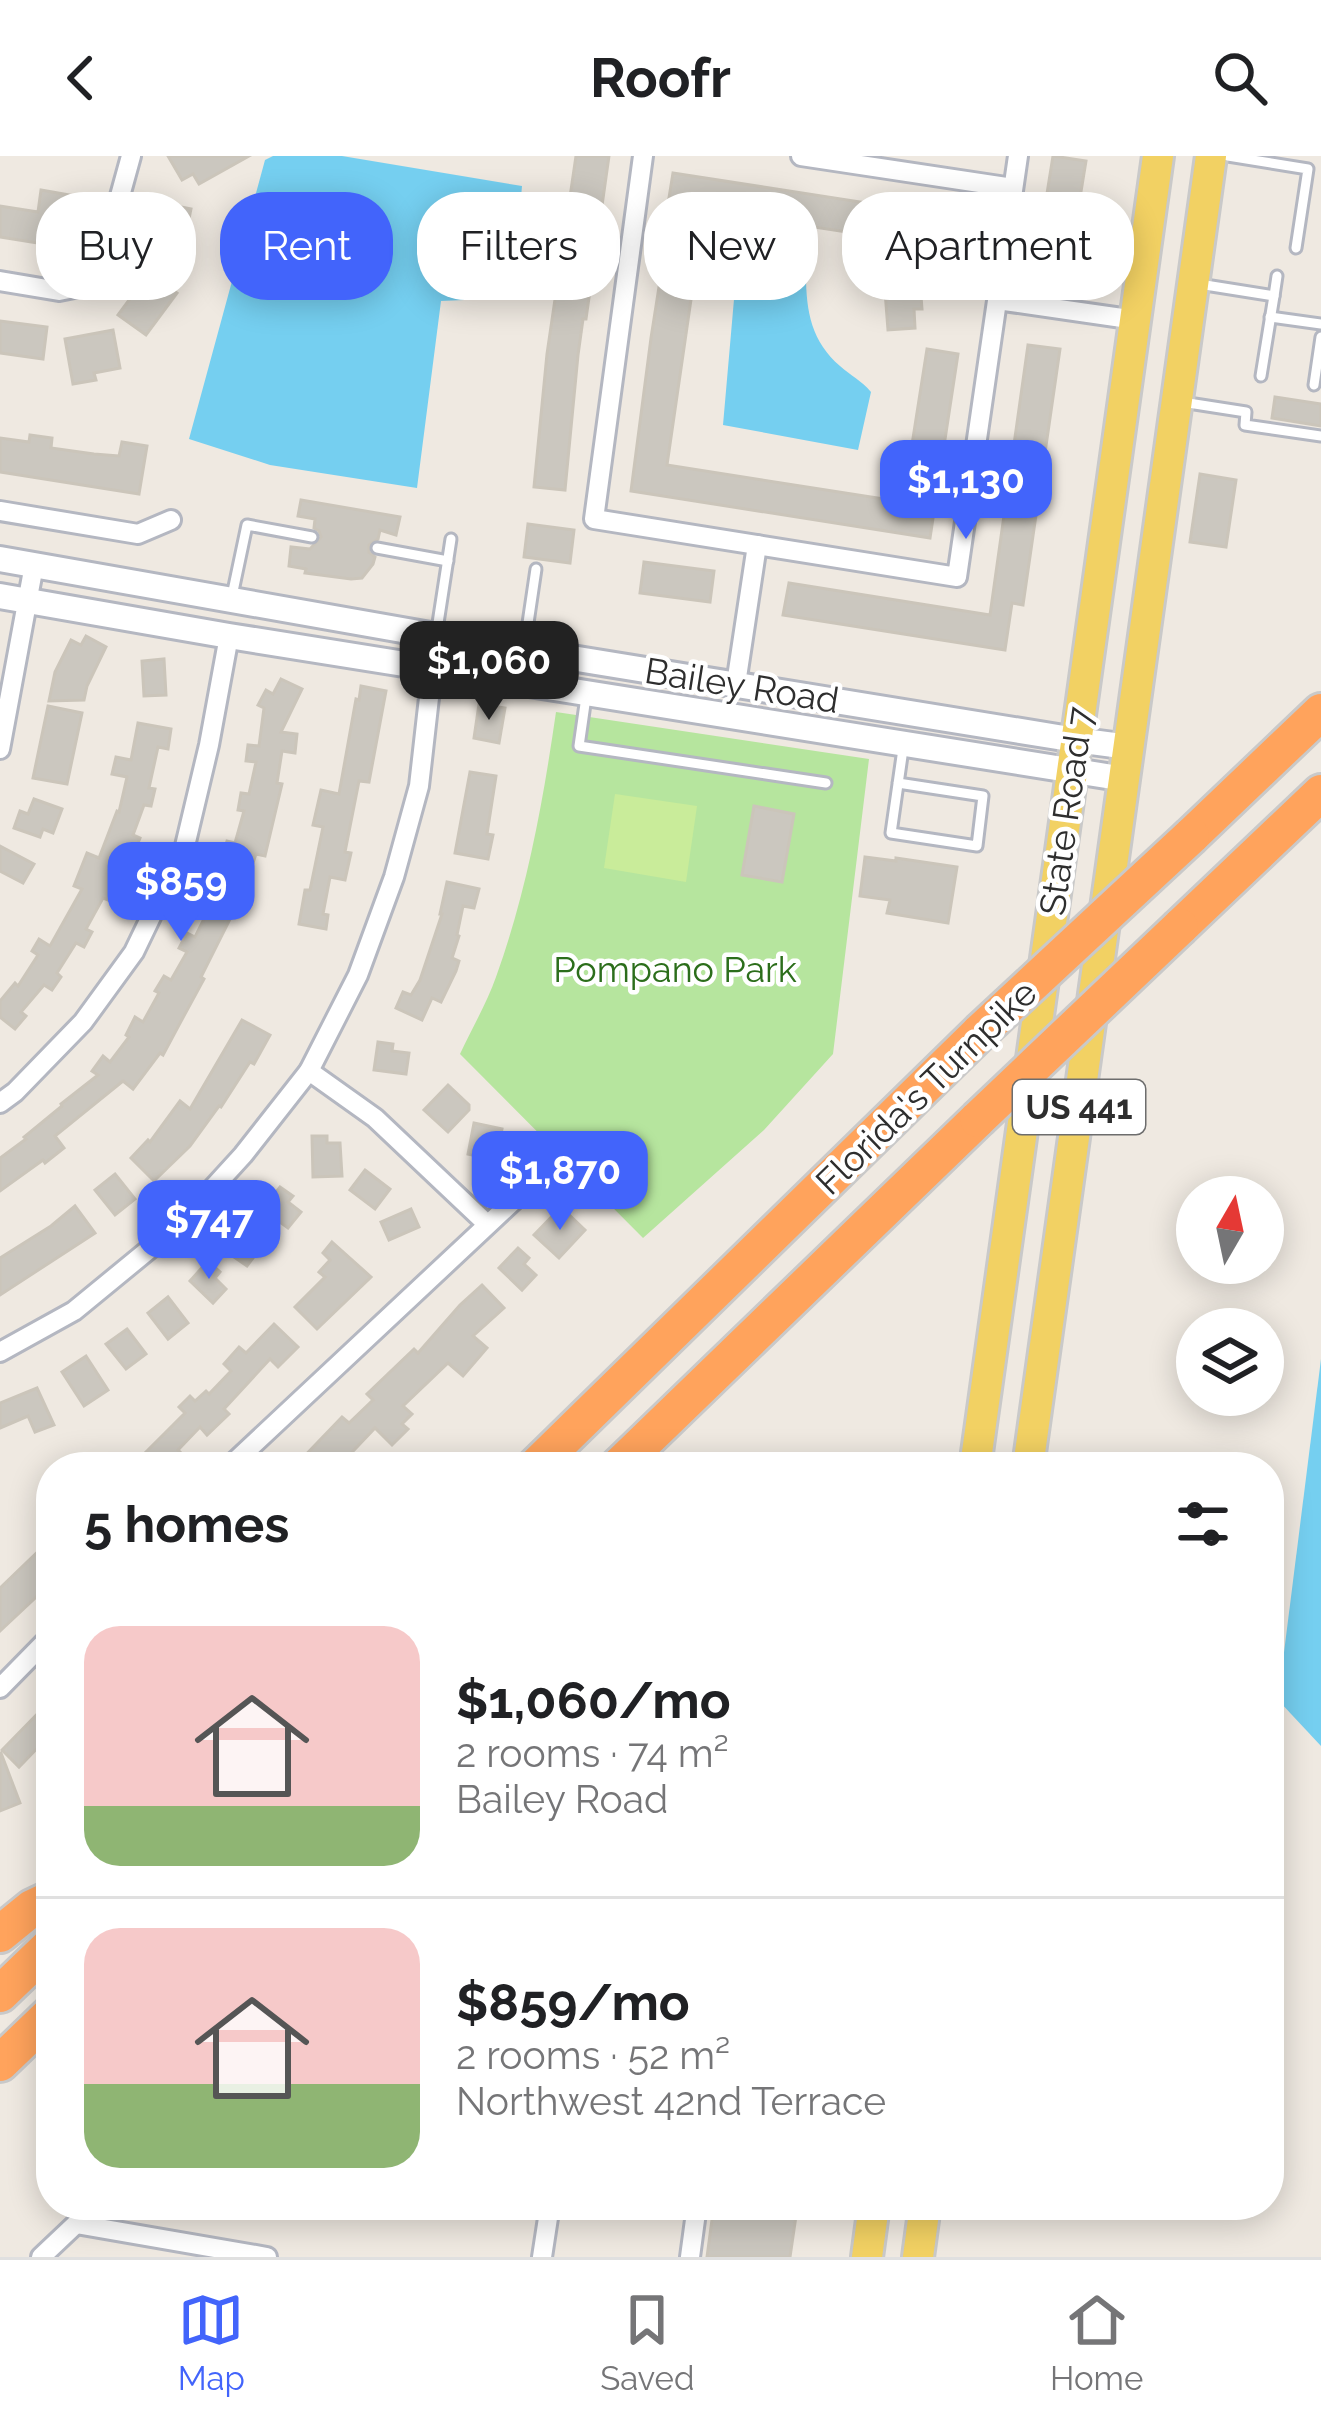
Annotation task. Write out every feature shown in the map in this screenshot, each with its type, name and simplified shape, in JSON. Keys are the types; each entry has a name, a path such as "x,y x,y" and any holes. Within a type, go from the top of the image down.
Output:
{"highway":[{"name":"Florida's Turnpike","path":"550,1452 980,1032 1321,712"},
{"name":"Florida's Turnpike","path":"634,1452 1321,793"},
{"path":"0,1934 36,1906"},
{"path":"0,1994 36,1960"},
{"path":"0,2063 36,2028"}],"main road":[{"name":"State Road 7","path":"977,1452 1158,156"},
{"name":"State Road 7","path":"1030,1452 1211,156"},
{"path":"867,2257 872,2220"},
{"path":"918,2257 924,2220"}],"street":[{"path":"0,280 59,291 89,285 101,265 131,156"},
{"path":"644,156 594,519 957,578 997,300 1136,320"},
{"path":"801,156 1013,188"},
{"path":"1012,192 1018,156"},
{"path":"0,512 137,534 171,520"},
{"path":"736,684 757,545"},
{"name":"Bailey Road","path":"0,560 736,684 1073,756 1125,779"},
{"path":"0,748 34,566"},
{"name":"Bailey Road","path":"0,596 904,744 1073,756 1129,746"},
{"path":"0,1102 83,1022 134,952 184,846 229,635"},
{"path":"0,1352 74,1311 180,1224 243,1155 309,1071 358,975 394,877 419,785 436,636"},
{"path":"587,692 592,661"},
{"path":"309,1071 375,1118 487,1224"},
{"path":"245,1452 557,1160"},
{"path":"0,1688 36,1651"},
{"path":"41,2257 80,2220"},
{"path":"542,2257 548,2220"},
{"path":"690,2257 695,2220"},
{"path":"76,2224 267,2257"}],"lane":[{"path":"1228,156 1308,169 1296,248"},
{"path":"1304,195 1321,198"},
{"path":"1262,376 1277,276"},
{"path":"1194,283 1274,296"},
{"path":"1270,317 1321,324"},
{"path":"1314,385 1321,337"},
{"path":"1177,401 1246,412 1245,425 1321,436"},
{"path":"231,601 247,525 312,537"},
{"path":"436,636 451,539"},
{"path":"376,548 448,561"},
{"path":"524,650 536,569"},
{"path":"587,692 579,746 826,784"},
{"path":"898,783 983,796 976,846 891,833 898,783 904,744"}],"green space":[{"name":"Pompano Park","path":"556,712 869,759 833,1054 764,1130 643,1238 460,1054 492,987 517,912"},
{"path":"615,794 697,806 686,882 604,868"}],"water":[{"path":"342,156 522,186 521,192 417,192 417,300 465,300 441,301 417,488 270,465 189,439 227,300 393,300 393,192 256,192 265,160"},
{"path":"734,300 807,300 817,336 830,357 871,392 858,450 723,425"},
{"path":"1321,1359 1321,1746 1284,1706 1284,1652"}],"building":[{"path":"168,156 249,156 199,184 193,174 182,180"},
{"path":"576,156 609,156 604,192 571,192"},
{"path":"1053,156 1086,161 1081,192 1047,192"},
{"path":"673,173 795,192 670,192"},
{"path":"818,196 842,199 842,231 818,228"},
{"path":"0,206 36,212 36,243 0,237"},
{"path":"129,300 172,300 146,335 118,315"},
{"path":"555,300 589,300 578,355 565,490 534,487"},
{"path":"657,300 691,300 667,465 903,502 927,349 958,354 930,538 631,491"},
{"path":"886,300 921,300 922,309 914,309 915,328 888,330"},
{"path":"0,321 47,327 43,359 0,353"},
{"path":"113,330 120,368 94,373 96,380 73,384 65,339"},
{"path":"1028,345 1060,349 1023,605 1012,603 1005,650 783,615 789,583 990,615"},
{"path":"1275,397 1321,404 1321,426 1272,418"},
{"path":"30,435 52,438 51,448 94,454 119,456 122,442 147,446 139,494 0,472 0,438 29,442"},
{"path":"1200,474 1236,480 1226,547 1190,542"},
{"path":"301,500 400,517 396,535 380,530 378,539 369,545 373,564 362,578 305,573 306,569 289,566 291,547 310,549 321,537 314,528 315,519 298,516"},
{"path":"528,524 574,530 570,563 524,557"},
{"path":"644,562 714,571 710,602 640,593"},
{"path":"86,636 106,647 84,700 49,701 55,672 71,640 81,645"},
{"path":"164,659 166,695 144,696 142,661"},
{"path":"281,679 302,689 281,732 297,734 295,753 282,751 277,783 282,784 265,856 256,854 236,914 163,1055 133,1089 123,1081 55,1136 64,1148 0,1191 0,1158 98,1075 92,1071 103,1056 110,1062 129,1037 135,1017 143,1022 164,976 171,980 187,952 179,948 187,933 195,937 211,905 205,903 227,841 235,843 244,811 238,810 241,793 249,794 256,762 246,761 248,745 259,746 264,708 258,705 266,690 273,694"},
{"path":"361,686 386,691 369,782 359,781 345,852 351,853 345,880 330,877 323,914 328,915 326,929 299,924 323,827 313,825 321,790 339,794"},
{"path":"479,704 505,708 499,743 474,738"},
{"path":"48,706 82,713 67,784 33,778"},
{"path":"138,723 171,729 168,749 158,747 149,788 155,789 151,806 144,805 133,835 140,838 133,855 126,852 112,883 118,886 111,901 103,898 86,929 92,932 84,947 76,943 52,990 44,985 21,1012 26,1016 15,1029 0,1017 0,1001 15,983 18,986 38,955 32,951 39,939 50,946 82,889 74,886 87,853 99,858 119,812 127,777 112,774 116,757 131,760"},
{"path":"470,772 496,776 488,859 455,853"},
{"path":"34,799 62,809 53,833 43,829 40,837 14,828 20,811 28,814"},
{"path":"754,806 794,814 782,882 742,875"},
{"path":"0,846 34,864 23,883 0,871"},
{"path":"865,857 957,867 948,923 887,913 890,900 860,896"},
{"path":"447,882 479,889 474,908 463,906 452,958 459,961 456,971 441,1002 432,998 422,1020 396,1008 403,992 411,995 420,980 442,914"},
{"path":"242,1020 270,1035 221,1107 154,1181 131,1158 150,1142 180,1101 190,1109"},
{"path":"378,1042 393,1044 392,1051 409,1053 406,1074 374,1070"},
{"path":"448,1085 469,1110 448,1132 424,1110"},
{"path":"474,1123 502,1129 496,1160 468,1154"},
{"path":"312,1136 327,1136 327,1143 340,1143 342,1176 313,1177"},
{"path":"365,1170 390,1189 375,1209 350,1190"},
{"path":"115,1174 135,1199 115,1215 95,1190"},
{"path":"280,1187 293,1196 288,1202 301,1212 288,1228 280,1222 247,1266 228,1253"},
{"path":"75,1206 95,1233 0,1295 0,1258"},
{"path":"561,1207 585,1230 559,1258 534,1235"},
{"path":"411,1209 419,1227 389,1240 381,1222"},
{"path":"332,1242 371,1277 317,1329 295,1307 325,1277 319,1272 330,1260 323,1253"},
{"path":"518,1248 529,1258 524,1264 536,1275 522,1290 499,1268"},
{"path":"208,1261 220,1272 215,1278 226,1289 213,1303 190,1281"},
{"path":"482,1285 504,1308 473,1336 487,1348 463,1376 448,1363 403,1406 412,1414 402,1424 408,1429 392,1445 375,1428 352,1452 308,1452 342,1417 349,1423 373,1400 367,1394 414,1349 418,1353"},
{"path":"168,1297 188,1323 168,1339 148,1313"},
{"path":"274,1324 298,1347 278,1367 270,1359 207,1435 200,1427 180,1452 146,1452 185,1413 179,1407 190,1396 195,1401 206,1391 209,1394 231,1371 224,1364 239,1347 246,1353"},
{"path":"127,1329 146,1354 126,1369 106,1344"},
{"path":"86,1356 108,1390 84,1406 62,1372"},
{"path":"37,1388 54,1425 35,1432 28,1416 0,1428 0,1403"},
{"path":"36,1553 36,1597 0,1631 0,1588"},
{"path":"36,1715 36,1749 19,1767 2,1750"},
{"path":"0,1754 20,1803 0,1811"},
{"path":"712,2220 795,2220 790,2257 707,2257"}]}
